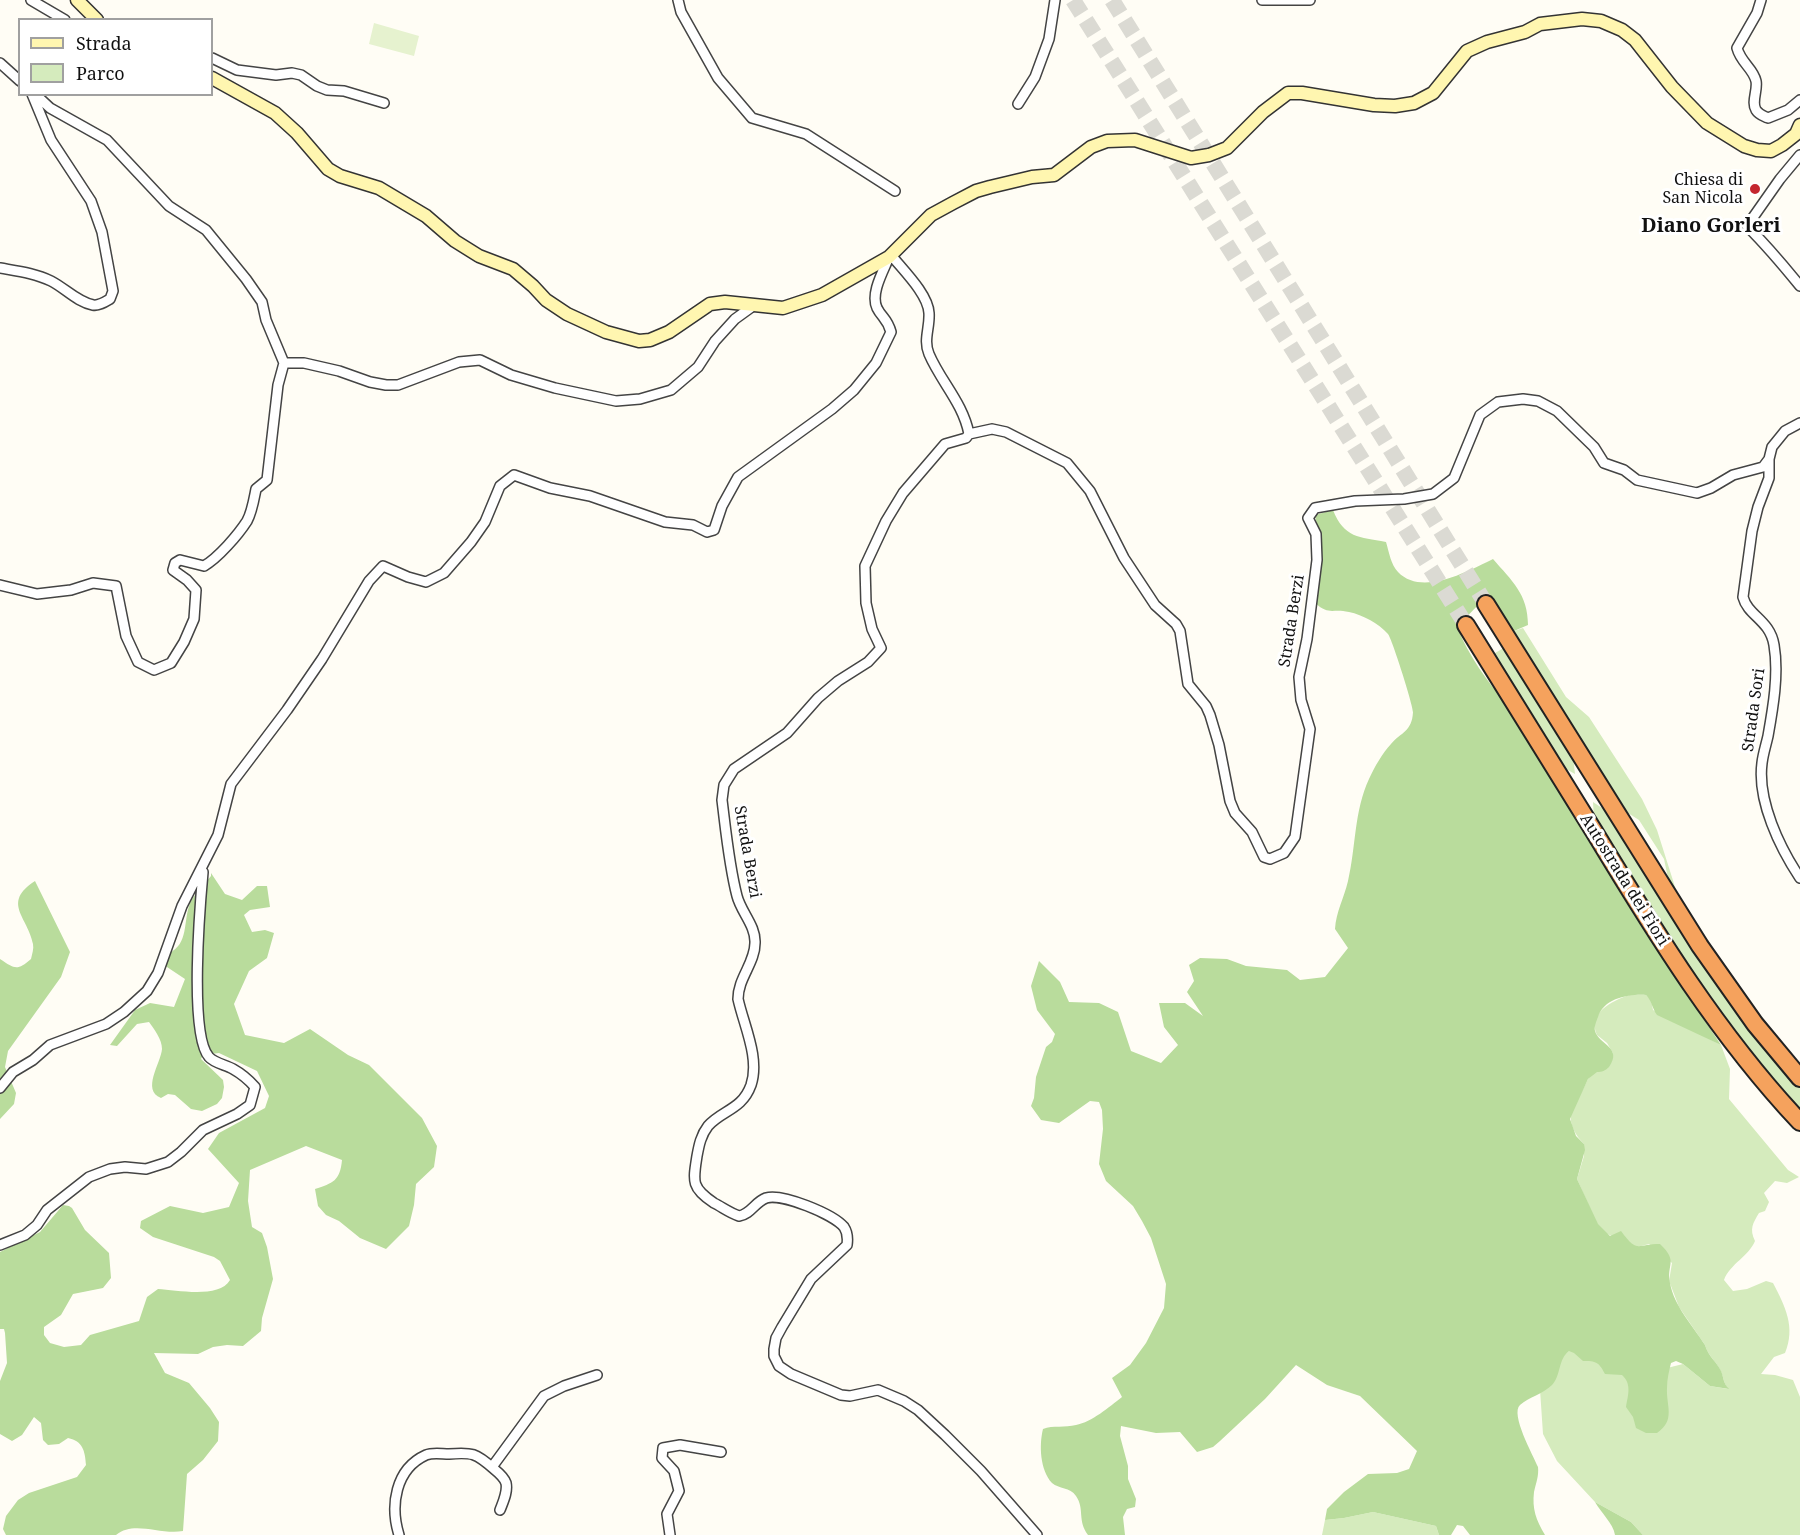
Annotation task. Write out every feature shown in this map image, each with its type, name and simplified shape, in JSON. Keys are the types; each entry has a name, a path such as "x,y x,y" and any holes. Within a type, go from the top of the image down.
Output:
{"highway":[{"name":"Autostrada dei Fiori","path":"1486,604 1700,946 1755,1024 1800,1078"},
{"name":"Autostrada dei Fiori","path":"1466,625 1629,890 1697,994 1759,1075 1800,1122"}],"main road":[{"path":"77,0 95,18"},
{"path":"213,79 275,113 297,133 328,169 340,176 379,188 426,216 455,241 479,256 513,268 546,300 585,324 639,341 650,340 669,332 710,304 725,302 783,308 798,305 843,285 890,256 930,215 976,191 1032,177 1054,175 1091,147 1107,141 1135,140 1191,158 1209,155 1227,148 1263,112 1288,93 1302,93 1374,105 1395,106 1414,103 1433,93 1467,51 1475,46 1525,32 1540,24 1582,19 1601,21 1622,30 1635,40 1672,87 1707,123 1727,138 1744,146 1770,151 1796,134 1800,125"}],"street":[{"path":"31,0 62,18"},
{"path":"678,0 681,12 718,78 752,118 806,134 895,192"},
{"path":"1018,104 1035,76 1049,39 1055,0"},
{"path":"1263,0 1310,0"},
{"path":"1761,0 1757,13 1737,48 1739,57 1752,71 1756,81 1754,104 1756,110 1768,118 1788,110 1800,100"},
{"path":"213,58 237,70 276,75 292,73 301,75 327,90 344,91 384,103"},
{"path":"0,63 18,79"},
{"path":"0,268 32,274 52,282 93,305 102,304 111,299 113,291 102,232 91,201 51,140 34,96"},
{"path":"0,585 37,594 71,590 93,583 116,586 126,636 138,662 154,670 171,663 194,619 196,590 173,570 175,563 180,560 204,566 212,561 247,520 256,489 267,480 278,385 284,363 266,320 262,302 206,230 169,206 107,140 50,108 35,96"},
{"path":"1800,155 1747,226 1761,239 1800,286"},
{"path":"890,256 927,303 929,315 926,346 959,406 969,434"},
{"path":"0,1088 13,1072 33,1060 51,1045 106,1024 124,1012 147,991 158,973 182,906 219,835 231,784 287,710 322,659 369,580 383,566 426,582 444,573 485,522 500,486 514,475 550,488 591,496 646,517 693,525 707,532 714,530 722,506 738,477 832,409 854,390 876,363 891,332 888,320 878,309 875,300 890,256"},
{"path":"284,363 304,363 339,371 370,382 399,385 459,362 480,360 511,375 555,388 616,401 640,399 671,390 698,367 715,341 735,319 753,306"},
{"name":"Strada Berzi","path":"1037,1535 981,1471 918,1410 885,1391 871,1390 850,1396 841,1395 806,1381 779,1366 774,1356 776,1338 805,1286 844,1249 848,1239 845,1229 833,1218 805,1205 777,1198 766,1198 749,1212 739,1215 700,1194 694,1182 699,1142 703,1133 713,1122 742,1101 751,1084 753,1074 752,1052 738,992 742,977 754,952 755,936 737,896 726,833 722,792 734,769 787,733 818,698 838,681 868,662 881,648 872,629 866,603 865,567 886,521 903,493 945,444 966,438 969,434 992,429 1006,432 1067,463 1090,491 1124,558 1155,605 1176,624 1180,632 1188,684 1206,706 1210,715 1219,745 1230,801 1236,813 1252,832 1264,856 1270,859 1284,853 1295,837 1310,729 1301,700 1299,677 1307,639 1317,560 1316,534 1308,518 1315,508 1355,501 1433,495 1455,478 1479,415 1498,402 1523,399 1538,401 1557,411 1594,447 1604,463 1624,470 1637,480 1697,493 1733,475 1763,467 1769,459"},
{"name":"Strada Sori","path":"1800,423 1785,431 1772,447 1769,459 1769,478 1752,531 1743,597 1745,604 1770,631 1774,646 1773,699 1761,763 1762,778 1767,811 1786,857 1800,878"},
{"path":"0,1245 25,1235 37,1225 47,1210 89,1177 110,1169 125,1167 146,1169 168,1162 203,1130 237,1114 250,1105 255,1087 235,1070 210,1058 200,1039 197,990 203,867"},
{"path":"492,1467 544,1396 564,1386 597,1375"},
{"path":"670,1535 667,1514 679,1491 674,1471 662,1458 663,1448 680,1445 721,1452"},
{"path":"399,1535 395,1523 395,1496 411,1464 428,1454 470,1452 481,1457 503,1476 506,1485 501,1510"}],"green space":[{"path":"374,23 419,36 414,56 369,44"},
{"path":"1333,510 1347,531 1360,537 1386,542 1394,566 1408,579 1432,582 1445,579 1493,559 1522,596 1528,625 1514,631 1491,597 1479,604 1457,627 1473,658 1508,705 1721,1045 1657,1015 1646,995 1632,995 1611,1001 1606,1005 1598,1017 1595,1029 1597,1036 1612,1051 1613,1060 1609,1067 1588,1079 1570,1119 1576,1136 1584,1144 1585,1150 1577,1179 1598,1224 1610,1236 1621,1231 1634,1245 1660,1244 1666,1250 1670,1259 1669,1277 1675,1300 1719,1367 1729,1389 1710,1386 1683,1364 1676,1361 1671,1363 1667,1385 1668,1418 1663,1428 1657,1433 1646,1433 1636,1428 1633,1417 1626,1407 1628,1386 1625,1378 1622,1375 1605,1374 1597,1363 1583,1361 1569,1351 1563,1358 1552,1385 1524,1402 1518,1410 1520,1425 1538,1467 1534,1509 1545,1535 1470,1535 1463,1526 1457,1525 1451,1535 1439,1535 1436,1526 1373,1512 1325,1520 1327,1509 1344,1492 1368,1474 1397,1473 1409,1469 1417,1451 1360,1396 1327,1385 1296,1365 1265,1399 1213,1447 1197,1452 1180,1432 1156,1433 1121,1426 1120,1436 1128,1466 1128,1479 1136,1499 1135,1507 1127,1509 1123,1517 1125,1535 1088,1535 1076,1496 1071,1491 1052,1483 1045,1471 1041,1450 1043,1429 1072,1426 1088,1421 1122,1397 1112,1378 1130,1365 1146,1343 1164,1308 1166,1284 1151,1238 1142,1221 1133,1206 1106,1181 1099,1164 1103,1129 1099,1102 1090,1101 1059,1123 1041,1120 1031,1106 1036,1077 1046,1047 1052,1042 1055,1034 1037,1010 1031,986 1039,961 1060,982 1069,1002 1099,1003 1118,1012 1131,1051 1161,1063 1178,1045 1164,1027 1159,1003 1185,1003 1203,1016 1187,992 1194,981 1189,965 1200,958 1227,959 1246,966 1287,970 1300,980 1325,977 1348,948 1335,929 1351,868 1364,791 1385,752 1411,724 1413,712 1388,634 1365,617 1343,611 1328,611 1315,603 1319,536 1315,515"},
{"path":"1523,628 1566,697 1589,717 1642,799 1657,830 1676,890 1668,878 1664,859 1639,820 1628,813 1588,750 1578,741 1514,631"},
{"path":"1507,646 1573,756 1575,774 1559,765 1490,656"},
{"path":"1593,802 1608,812 1780,1064 1800,1087 1800,1112 1715,1008 1594,819"},
{"path":"211,873 225,894 242,900 257,886 267,886 270,907 250,910 244,915 252,932 265,930 274,933 267,958 249,971 234,1004 245,1035 284,1043 310,1029 348,1055 369,1065 422,1118 437,1146 434,1167 416,1184 409,1226 386,1249 360,1238 339,1221 326,1215 318,1206 315,1189 327,1185 337,1177 342,1160 306,1146 250,1170 248,1201 252,1227 262,1233 273,1279 262,1318 261,1331 243,1346 213,1347 198,1354 154,1353 165,1373 189,1383 219,1422 218,1441 203,1460 187,1474 183,1531 139,1528 116,1535 6,1535 3,1529 6,1516 18,1500 29,1493 77,1477 86,1465 84,1451 80,1444 68,1438 59,1444 48,1445 43,1440 41,1423 34,1417 22,1435 12,1441 0,1434 0,1381 7,1363 5,1333 4,1329 0,1329 0,1252 40,1232 63,1205 72,1208 85,1230 109,1253 111,1278 103,1288 73,1294 61,1315 44,1327 44,1335 50,1343 64,1347 81,1345 90,1335 139,1321 147,1297 158,1289 186,1292 217,1290 230,1280 220,1261 214,1257 153,1237 140,1228 141,1221 170,1206 203,1213 229,1207 239,1183 208,1149 219,1133 265,1108 269,1096 257,1071 219,1053 203,1055 201,1059 223,1080 224,1087 222,1098 217,1104 202,1111 191,1109 175,1095 168,1094 161,1098 155,1094 152,1083 162,1045 149,1022 137,1024 117,1046 110,1045 135,1010 150,1003 174,1007 185,979 164,965 169,953 180,944 183,938 190,903"},
{"path":"35,881 70,952 61,977 8,1051 5,1067 16,1093 14,1104 0,1119 0,959 9,965 19,967 31,959 33,944 19,911 18,903 25,889"},
{"path":"1629,995 1646,995 1651,999 1653,1010 1721,1045 1730,1069 1729,1099 1788,1170 1799,1177 1787,1183 1775,1181 1764,1193 1769,1202 1765,1211 1759,1213 1754,1223 1752,1233 1755,1241 1724,1280 1733,1291 1747,1289 1766,1281 1773,1283 1788,1317 1789,1334 1785,1353 1774,1357 1761,1374 1793,1380 1800,1397 1800,1535 1643,1535 1631,1522 1595,1502 1557,1461 1543,1434 1538,1360 1546,1354 1585,1349 1663,1369 1683,1364 1710,1386 1728,1389 1705,1345 1679,1307 1669,1281 1672,1263 1649,1244 1637,1247 1605,1233 1597,1224 1577,1179 1584,1156 1584,1144 1574,1130 1571,1113 1588,1079 1613,1053 1607,1043 1597,1035 1595,1020 1609,1004"},
{"path":"1595,1502 1631,1522 1643,1535 1615,1535"},
{"path":"1373,1512 1436,1526 1439,1535 1322,1535 1325,1520"}],"tunnel":[{"path":"1073,0 1466,625"},
{"path":"1112,0 1486,604"}],"place":[{"name":"Chiesa di San Nicola","path":"1755,189"}],"district":[{"name":"Diano Gorleri","path":"1711,226"}]}
